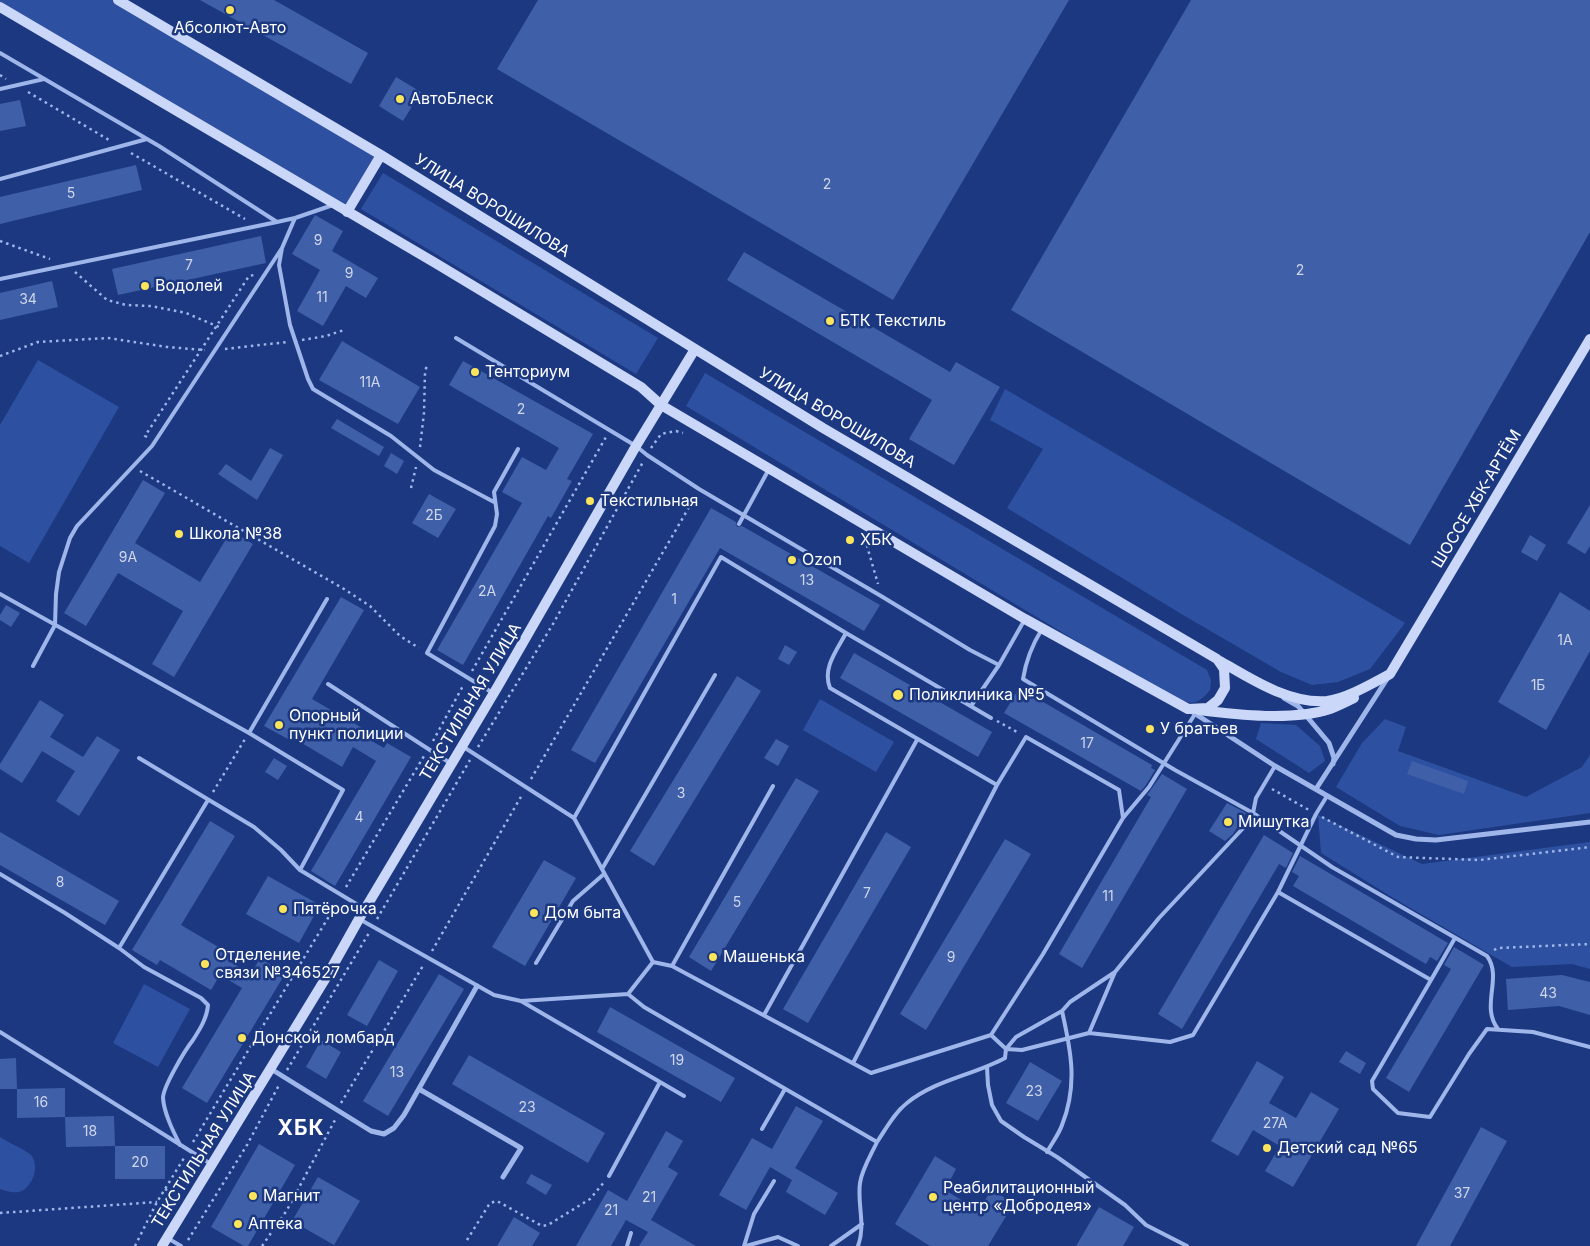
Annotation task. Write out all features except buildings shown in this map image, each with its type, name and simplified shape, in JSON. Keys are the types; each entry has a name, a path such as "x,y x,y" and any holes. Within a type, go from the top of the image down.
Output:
{"main road":[{"name":"УЛИЦА ВОРОШИЛОВА","path":"118,0 381,155 822,428 1217,660"},
{"path":"0,7 437,264 632,382 661,405 1042,629 1192,711 1208,708 1218,700 1225,688 1224,669 1217,660"},
{"path":"347,212 381,155"},
{"name":"ШОССЕ ХБК-АРТЁМ","path":"1192,711 1232,714 1304,714 1329,709 1359,696 1390,674 1590,339"},
{"name":"ТЕКСТИЛЬНАЯ УЛИЦА","path":"165,1242 327,976 494,693 636,446 695,349"},
{"path":"1217,660 1260,683 1302,699 1327,701 1357,691 1390,674"}],"street":[{"path":"1316,789 1390,674"},
{"path":"1260,683 1298,706 1329,743 1334,758 1333,765"},
{"path":"1192,711 1275,766 1396,835 1436,840 1590,822"},
{"name":"ТЕКСТИЛЬНАЯ УЛИЦА","path":"271,1069 371,1131 384,1134 394,1128 399,1122 478,986"},
{"path":"419,1089 520,1148 503,1177"}],"lane":[{"path":"0,53 147,139 277,222"},
{"path":"0,89 44,79"},
{"path":"0,179 147,139"},
{"path":"0,279 277,222 334,205"},
{"path":"33,666 55,625 59,572 70,538 77,526 154,442 282,248 295,218"},
{"path":"282,248 279,265 288,318 313,389 391,436 434,470 494,502"},
{"path":"456,338 636,446 699,489 970,650 999,665"},
{"path":"494,693 427,653 495,526 497,514 494,492 518,449"},
{"path":"739,524 769,468"},
{"path":"574,818 724,551"},
{"path":"721,557 991,718"},
{"path":"0,594 249,733 343,790 300,870"},
{"path":"249,733 327,599"},
{"path":"971,706 999,665 1025,619"},
{"path":"1042,629 1030,650 1025,664 1023,679 1253,813 1332,867 1487,956 1492,963 1493,975 1489,1008 1496,1028 1499,1030"},
{"path":"846,633 828,666 827,679 830,688 997,785"},
{"path":"536,963 573,901 603,872 715,675"},
{"path":"328,684 452,764"},
{"path":"462,746 574,818 653,962 672,966 871,1073 991,1035 1044,954 1123,818 1148,787 1192,711"},
{"path":"853,1063 997,785 1026,737 1119,790 1123,818"},
{"path":"764,1015 917,740"},
{"path":"140,758 254,827 281,850 300,870 365,909"},
{"path":"1089,1033 1115,972 1159,918 1247,824 1253,813 1256,798 1275,766"},
{"path":"672,966 773,786"},
{"path":"991,1035 1006,1049 1022,1050 1089,1033 1170,1042 1193,1035 1278,892 1316,814 1327,796"},
{"path":"120,948 208,800"},
{"path":"0,874 120,948 144,967 201,998 208,1005 208,1013 166,1084 163,1098 172,1129 180,1145"},
{"path":"1278,892 1430,980"},
{"path":"359,919 494,995 521,1001 628,994 644,1007 877,1142"},
{"path":"1455,938 1372,1082 1373,1090 1398,1113 1430,1117 1469,1054 1487,1029 1533,1032 1590,1047"},
{"path":"628,994 653,962"},
{"path":"858,1246 862,1224 860,1183 877,1142 892,1118 907,1103 937,1085 987,1067 1005,1058 1006,1049 1016,1037 1062,1011 1070,1002 1115,972"},
{"path":"521,1001 684,1096"},
{"path":"1047,1152 1062,1126 1072,1094 1072,1062 1062,1011"},
{"path":"0,1032 213,1165"},
{"path":"987,1067 992,1106 1001,1120 1024,1138 1125,1204 1146,1225 1187,1246"},
{"path":"609,1176 660,1082"},
{"path":"762,1130 785,1089"},
{"path":"745,1246 754,1214 774,1181"},
{"path":"831,1246 862,1224"},
{"path":"627,1246 631,1233"},
{"path":"745,1246 778,1237 798,1246"},
{"path":"165,1242 181,1246"}],"path":[{"path":"0,241 65,265 84,278 107,300 126,305 151,306 186,313 227,331"},
{"path":"154,442 146,436 216,326 249,276 265,273"},
{"path":"0,356 38,342 108,338 167,347 214,351 326,336 344,330"},
{"path":"411,488 419,458 427,365"},
{"path":"135,1246 157,1202 428,749 609,431"},
{"path":"185,1246 247,1145 283,1076 373,927 474,753 553,624 647,455 661,434 676,431 684,433"},
{"path":"133,467 370,606 400,636 427,653"},
{"path":"262,1246 287,1210 333,1124 337,1110 428,958 699,489"},
{"path":"865,535 881,596"},
{"path":"991,718 1026,737"},
{"path":"208,800 249,733"},
{"path":"1487,956 1498,948 1590,944"},
{"path":"467,1240 493,1201 497,1201 542,1226 548,1225 590,1199 609,1176"},
{"path":"0,1213 157,1202"}],"shaded area":[{"path":"0,0 118,0 381,155 347,212 0,7"},
{"path":"383,173 658,338 636,374 361,209"},
{"path":"38,360 119,407 29,563 0,546 0,425"},
{"path":"705,373 1207,670 1211,680 1210,690 1201,699 1189,703 1173,699 686,406"},
{"path":"1005,389 1405,623 1370,669 1338,682 1312,685 1281,672 1183,615 1007,508 1043,449 990,420"},
{"path":"820,699 894,742 876,772 803,730"},
{"path":"1385,719 1406,727 1398,751 1526,797 1582,767 1590,755 1590,813 1439,835 1400,826 1336,787 1362,743"},
{"path":"1261,723 1296,725 1320,746 1325,761 1309,773 1256,739"},
{"path":"1318,815 1422,864 1590,842 1590,969 1572,964 1512,967 1395,899 1321,853"},
{"path":"144,984 190,1009 158,1067 113,1043"},
{"path":"0,1137 29,1153 34,1160 34,1176 28,1186 19,1192 0,1189"}],"place":[{"name":"Абсолют-Авто","path":"230,10"},
{"name":"АвтоБлеск","path":"400,99"},
{"name":"Водолей","path":"145,286"},
{"name":"БТК Текстиль","path":"830,321"},
{"name":"Тенториум","path":"475,372"},
{"name":"Текстильная","path":"590,501"},
{"name":"Школа №38","path":"179,534"},
{"name":"ХБК","path":"850,540"},
{"name":"Ozon","path":"792,560"},
{"name":"Поликлиника №5","path":"898,695"},
{"name":"Опорный пункт полиции","path":"279,725"},
{"name":"У братьев","path":"1150,729"},
{"name":"Мишутка","path":"1228,822"},
{"name":"Пятёрочка","path":"283,909"},
{"name":"Дом быта","path":"534,913"},
{"name":"Машенька","path":"713,957"},
{"name":"Отделение связи №346527","path":"205,964"},
{"name":"Донской ломбард","path":"242,1038"},
{"name":"Детский сад №65","path":"1267,1148"},
{"name":"Магнит","path":"253,1196"},
{"name":"Реабилитационный центр «Добродея»","path":"933,1197"},
{"name":"Аптека","path":"238,1224"}],"district":[{"name":"ХБК","path":"301,1129"}]}
